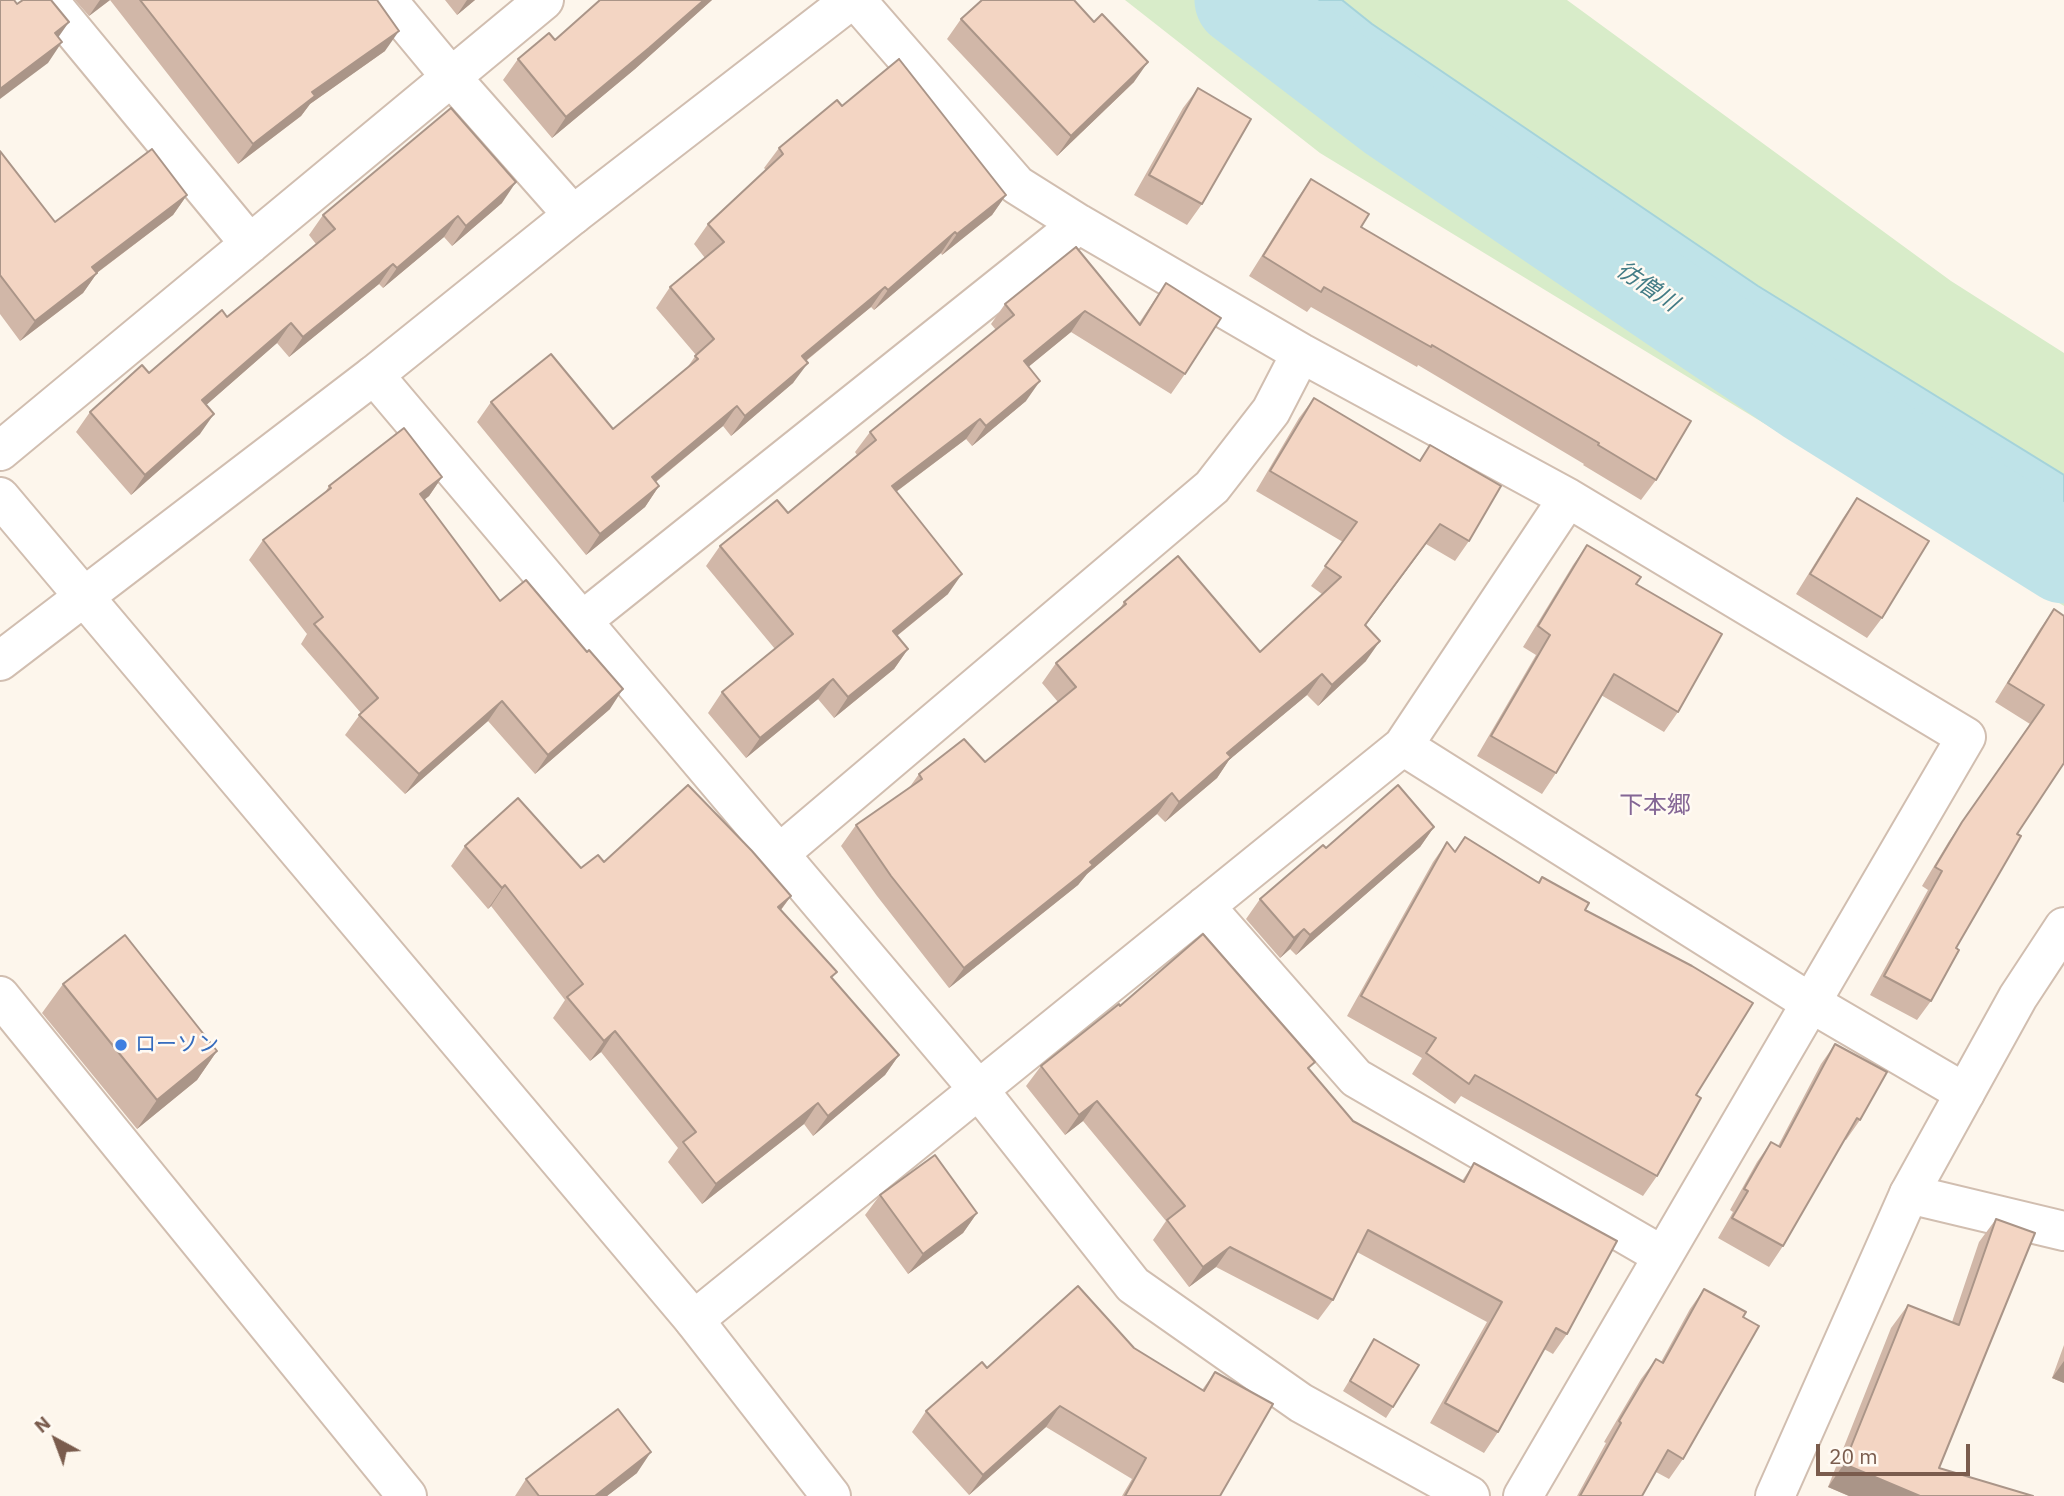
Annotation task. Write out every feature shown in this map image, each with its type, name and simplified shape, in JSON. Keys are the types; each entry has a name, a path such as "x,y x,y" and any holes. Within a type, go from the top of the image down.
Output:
{"street":[{"path":"48,0 250,244"},
{"path":"387,0 573,215"},
{"path":"0,451 544,0"},
{"path":"0,661 374,375 573,215 851,0"},
{"path":"856,0 1017,185 1301,353 1569,498 1966,737 1523,1496"},
{"path":"582,621 1079,224"},
{"path":"779,854 1212,487 1271,411 1301,353"},
{"path":"374,375 978,1089 1133,1285 1301,1403 1470,1496"},
{"path":"0,497 694,1320 831,1496"},
{"path":"694,1320 1404,746 1569,498"},
{"path":"1404,746 1811,1003 1965,1093"},
{"path":"1205,906 1356,1078 1663,1256"},
{"path":"1775,1496 1909,1194 2018,997 2064,927"},
{"path":"0,996 407,1496"},
{"path":"1909,1194 2064,1231"}],"green space":[{"path":"1125,0 1567,0 1951,281 2064,353 2064,606 1320,153"}],"water":[{"path":"1241,0 1342,0 1372,24 1758,286 2064,475 2064,551 1761,364 1576,239"}],"building":[{"path":"0,0 14,0 17,4 23,0 51,0 69,22 55,33 62,42 0,89"},
{"path":"140,0 377,0 399,31 312,92 315,96 253,144"},
{"path":"600,0 704,0 566,117 518,59 549,33 555,40"},
{"path":"982,0 1074,0 1094,22 1102,14 1148,62 1071,136 961,19"},
{"path":"899,59 1006,195 957,234 955,232 888,290 885,287 802,356 808,363 745,416 737,406 652,477 659,486 600,534 491,402 551,354 613,429 698,359 695,356 714,339 670,287 724,242 708,224 783,154 779,148 837,100 842,106"},
{"path":"1198,88 1251,119 1202,204 1149,175"},
{"path":"451,108 516,182 466,226 458,216 397,268 393,264 303,337 291,323 202,400 214,414 145,475 90,412 142,365 149,373 222,310 227,317 335,229 323,215"},
{"path":"152,149 187,195 92,267 97,273 35,321 0,275 0,151 55,222"},
{"path":"1311,179 1369,214 1361,227 1691,421 1656,480 1598,445 1599,443 1432,345 1431,347 1324,287 1321,292 1263,256"},
{"path":"1076,247 1140,325 1166,283 1221,318 1185,374 1085,311 1024,361 1040,381 986,426 980,419 892,486 962,574 893,631 908,649 848,697 833,679 760,738 722,692 793,634 720,546 777,500 788,513 876,440 870,432 1014,315 1005,304"},
{"path":"1314,398 1420,461 1430,445 1501,486 1469,541 1440,524 1365,625 1380,641 1332,685 1322,674 1227,753 1231,757 1179,802 1172,793 1090,862 1093,865 964,968 891,876 856,825 922,779 919,774 964,739 985,762 1076,687 1056,663 1178,556 1260,652 1341,577 1325,566 1357,522 1270,471"},
{"path":"404,428 442,477 420,494 500,601 526,580 587,652 589,650 623,689 548,755 502,701 419,774 359,715 378,698 314,624 323,617 263,540"},
{"path":"1857,498 1929,541 1882,618 1810,574"},
{"path":"1587,545 1641,577 1636,584 1722,634 1678,712 1614,674 1556,773 1491,736 1550,635 1538,626"},
{"path":"2054,609 2064,616 2064,763 2017,834 2021,836 1956,948 1959,950 1931,1001 1884,976 1942,871 1935,867 1962,822 2044,705 2008,683"},
{"path":"688,785 791,896 778,907 837,972 831,977 899,1055 828,1116 818,1103 716,1184 683,1142 696,1132 615,1031 604,1041 567,997 583,984 505,885 502,888 465,846 518,798 581,868 598,855 604,862"},
{"path":"1398,785 1434,827 1310,935 1304,929 1294,938 1260,899 1323,845 1326,848"},
{"path":"1465,837 1539,883 1542,877 1589,903 1585,910 1692,966 1753,1003 1696,1095 1701,1098 1657,1176 1475,1075 1469,1084 1426,1053 1436,1038 1361,996 1447,842 1455,852"},
{"path":"1203,934 1315,1062 1308,1068 1353,1121 1464,1182 1474,1163 1617,1241 1567,1334 1556,1328 1498,1432 1445,1403 1502,1302 1368,1230 1333,1300 1230,1247 1203,1267 1167,1220 1185,1206 1097,1101 1079,1115 1041,1066 1119,1004 1120,1006"},
{"path":"125,935 217,1051 157,1100 63,984"},
{"path":"1835,1044 1887,1072 1860,1120 1857,1118 1783,1246 1732,1218 1748,1191 1744,1189 1771,1142 1780,1147"},
{"path":"935,1155 977,1213 923,1254 880,1195"},
{"path":"1996,1219 2035,1233 1939,1468 2033,1496 1920,1496 1844,1464 1908,1305 1959,1325"},
{"path":"1078,1286 1134,1348 1204,1391 1215,1372 1273,1404 1220,1496 1125,1496 1146,1458 1060,1406 983,1475 926,1411 982,1362 987,1368"},
{"path":"1704,1289 1746,1312 1743,1317 1759,1326 1683,1459 1668,1450 1642,1496 1580,1496 1621,1423 1619,1421 1656,1359 1663,1363"},
{"path":"1374,1339 1419,1365 1393,1407 1350,1381"},
{"path":"618,1409 651,1452 595,1496 539,1496 526,1479"}],"waterway":[{"name":"彷僧川","path":"1241,0 1392,115 1808,397 2064,557"}],"place":[{"name":"ローソン","path":"121,1045"}],"district":[{"name":"下本郷","path":"1655,806"}]}
